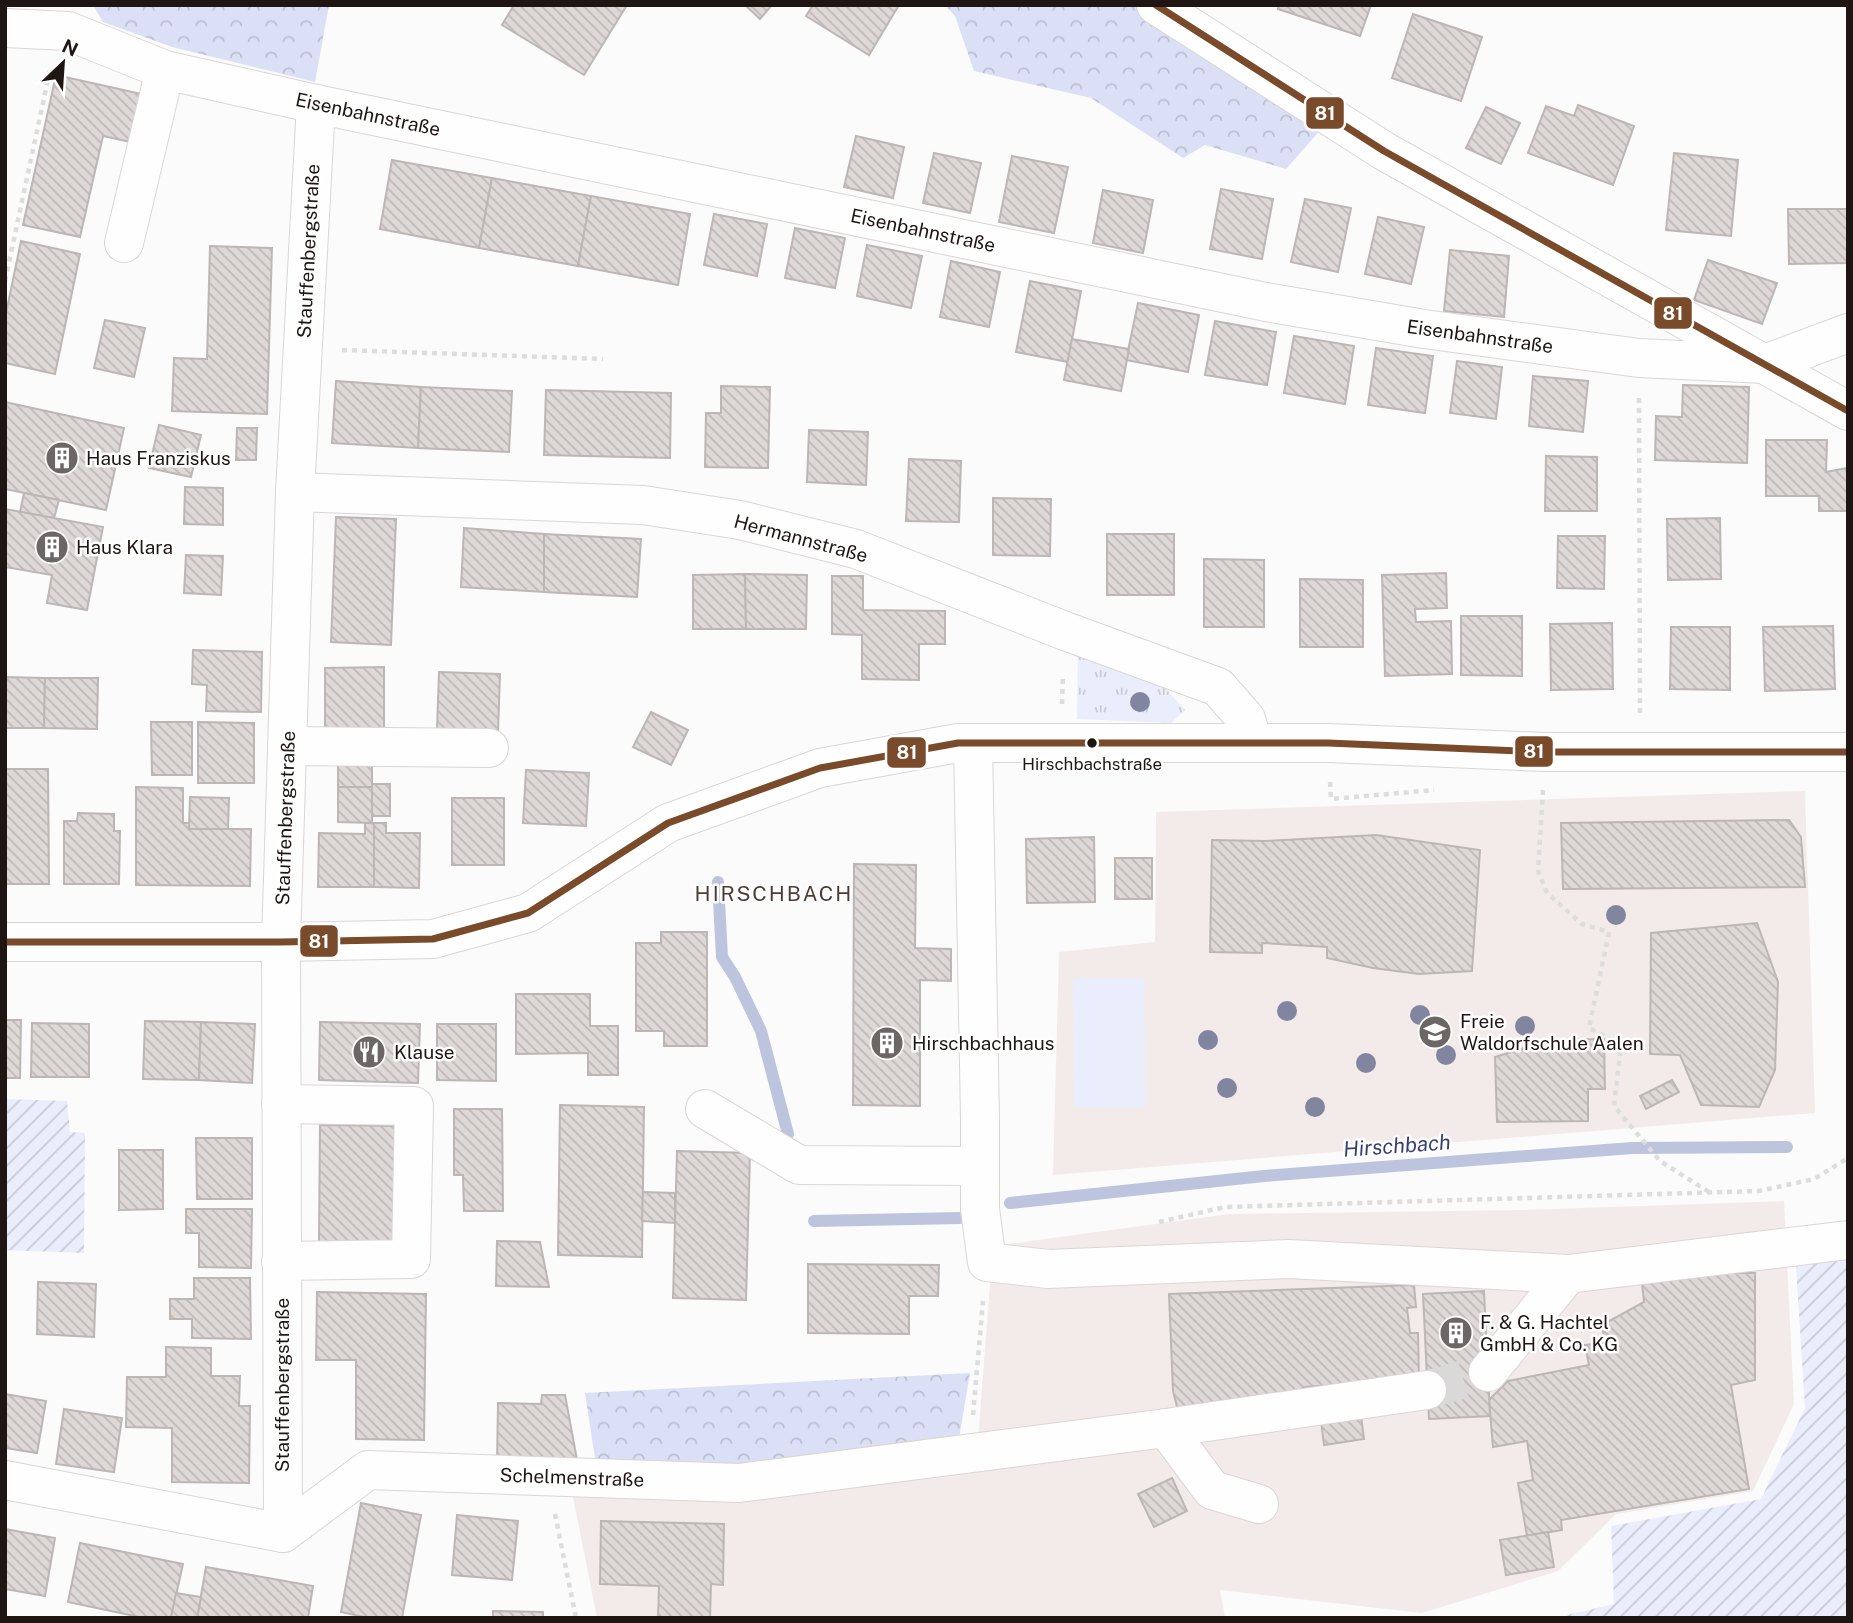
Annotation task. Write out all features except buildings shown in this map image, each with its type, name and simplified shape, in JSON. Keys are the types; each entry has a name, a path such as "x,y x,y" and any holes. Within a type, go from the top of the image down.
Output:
{"street":[{"path":"1156,5 1384,151 1848,411"},
{"name":"Eisenbahnstraße","path":"5,28 69,18 165,70 316,104 1266,302 1424,329 1639,358 1765,364 1848,333"},
{"path":"124,243 165,70"},
{"name":"Stauffenbergstraße","path":"283,1533 281,943 295,492 316,104"},
{"name":"Hermannstraße","path":"295,492 643,505 740,520 856,549 1065,631 1218,687 1246,719 1252,743"},
{"path":"5,942 281,943 433,939 528,913 668,823 820,768 958,743 1328,743 1545,752 1848,752"},
{"path":"972,744 980,1118 978,1166 986,1262 1048,1269 1289,1259 1569,1274 1848,1240"},
{"path":"287,746 489,748"},
{"path":"281,1104 414,1106 411,1259 281,1261"},
{"path":"705,1109 799,1166 978,1166"},
{"path":"1488,1371 1569,1274"},
{"name":"Schelmenstraße","path":"283,1533 368,1470 739,1483 1166,1428 1427,1390"},
{"path":"1166,1428 1212,1490 1258,1504"},
{"path":"5,1480 283,1533"}],"path":[{"path":"5,281 49,72 69,18"},
{"path":"303,349 603,359"},
{"path":"1639,358 1640,717"},
{"path":"1543,782 1538,871 1547,893 1582,925 1609,932 1589,1028 1621,1045 1614,1106 1660,1161 1710,1192"},
{"path":"1157,1222 1225,1207 1759,1191 1814,1179 1848,1158"},
{"path":"970,1454 986,1262"},
{"path":"546,1476 576,1618"}],"shaded area":[{"name":"Freie Waldorfschule Aalen","path":"1805,791 1815,1113 1053,1175 1059,952 1155,942 1156,812"},
{"path":"1784,1201 1794,1404 1753,1491 1616,1514 1558,1571 1422,1613 1220,1590 1225,1618 597,1618 572,1492 976,1465 993,1246 1229,1214 1522,1210"}],"green space":[{"path":"93,5 329,5 315,82 172,47 103,22"},
{"path":"945,5 1156,5 1331,118 1286,169 1205,145 1183,158 1091,98 974,71 955,16"},
{"path":"1078,653 1166,689 1185,710 1171,723 1077,719"},
{"path":"1073,978 1144,978 1146,1107 1074,1108"},
{"path":"5,1099 67,1101 70,1132 85,1133 84,1253 5,1250"},
{"path":"1848,1248 1848,1618 1568,1618 1567,1615 1614,1604 1611,1526 1761,1499 1805,1408 1796,1266"},
{"path":"970,1373 958,1445 762,1473 596,1465 585,1393"}],"waterway":[{"name":"Hirschbach","path":"718,882 722,957 735,977 761,1031 788,1134"},
{"name":"Hirschbach","path":"1010,1203 1264,1176 1632,1148 1787,1147"},
{"name":"Hirschbach","path":"814,1221 960,1218"}],"tunnel":[{"path":"1427,1390 1488,1372"}],"transit line":[{"name":"81","path":"1156,5 1384,151 1848,411"},
{"name":"81","path":"5,942 433,939 528,913 668,823 820,768 958,743 1328,743 1545,752 1848,752"}],"place":[{"name":"Haus Franziskus","path":"62,458"},
{"name":"Haus Klara","path":"52,547"},
{"name":"Hirschbachstraße","path":"1092,743"},
{"name":"Freie Waldorfschule Aalen","path":"1435,1032"},
{"name":"Hirschbachhaus","path":"887,1043"},
{"name":"Klause","path":"369,1052"},
{"name":"F. & G. Hachtel GmbH & Co. KG","path":"1456,1333"}],"district":[{"name":"HIRSCHBACH","path":"774,894"}]}
